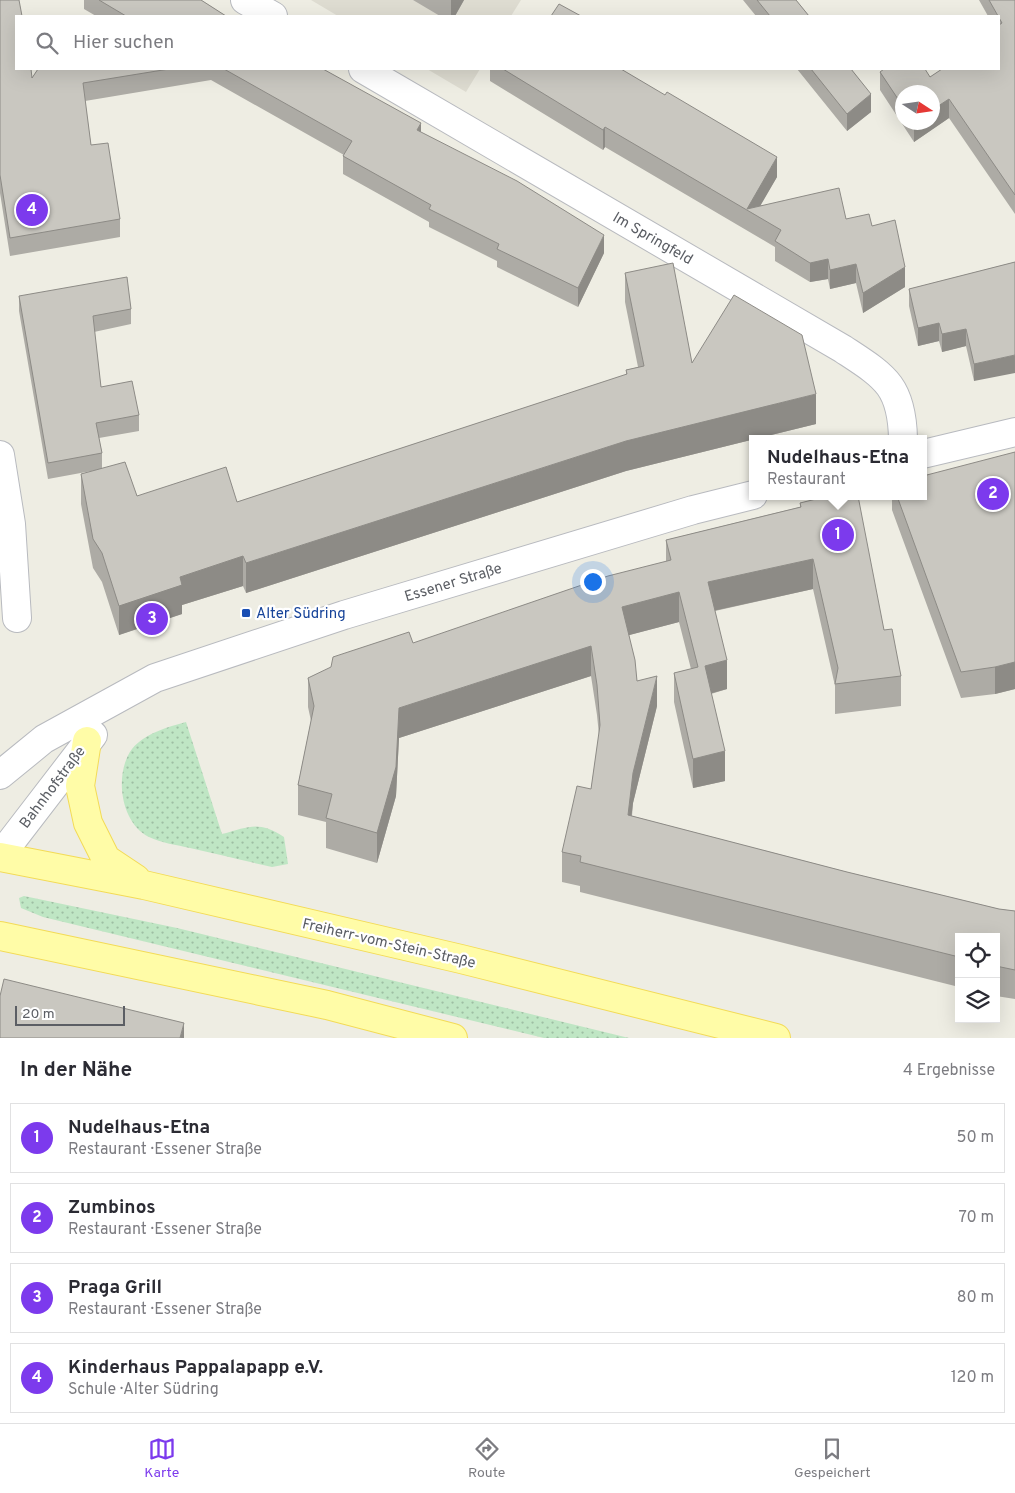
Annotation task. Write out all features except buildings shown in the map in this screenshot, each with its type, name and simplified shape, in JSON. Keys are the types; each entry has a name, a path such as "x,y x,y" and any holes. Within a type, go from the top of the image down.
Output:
{"main road":[{"path":"87,741 80,786 88,823 106,859 144,884"},
{"name":"Freiherr-vom-Stein-Straße","path":"0,857 144,884 461,959 776,1038"},
{"path":"0,936 327,1005 453,1038"}],"street":[{"path":"246,0 271,15"},
{"name":"Im Springfeld","path":"365,70 843,349 881,374 894,393 902,414 903,435"},
{"path":"927,453 1015,432"},
{"path":"0,454 11,524 17,618"},
{"name":"Essener Straße","path":"0,775 44,739 155,678 344,615 683,512 749,496"},
{"name":"Essener Straße","path":"87,741 155,678"},
{"name":"Bahnhofstraße","path":"0,857 87,741"}],"shaded area":[{"path":"311,0 521,0 512,15 336,15"},
{"path":"429,70 479,70 466,92"}],"green space":[{"path":"186,722 222,834 253,826 267,828 284,837 288,864 272,867 164,842 149,837 139,830 132,821 123,797 123,771 126,759 137,743 143,739 157,731"},
{"path":"24,896 177,928 629,1038 544,1038 43,917 21,908 19,898"}],"place":[{"name":"Kinderhaus Pappalapapp e.V.","path":"32,210"},
{"name":"Zumbinos","path":"993,494"},
{"name":"Nudelhaus-Etna","path":"838,535"},
{"name":"Alter Südring","path":"246,613"},
{"name":"Praga Grill","path":"152,619"}]}
